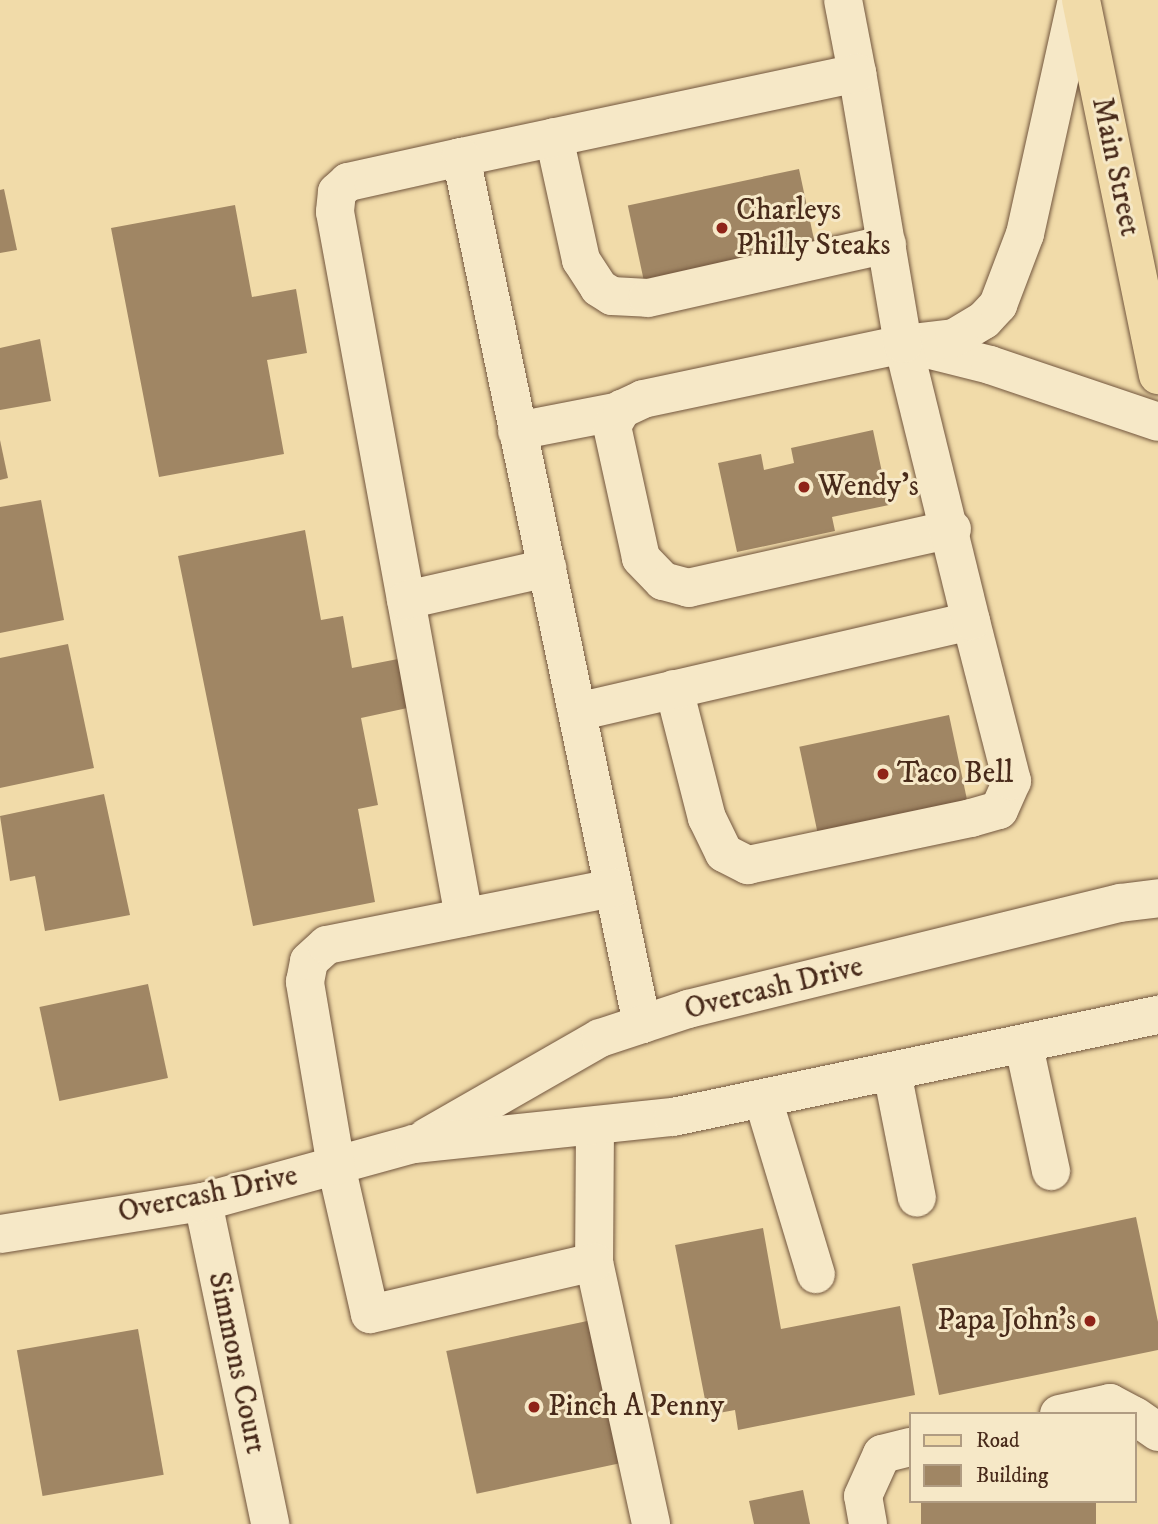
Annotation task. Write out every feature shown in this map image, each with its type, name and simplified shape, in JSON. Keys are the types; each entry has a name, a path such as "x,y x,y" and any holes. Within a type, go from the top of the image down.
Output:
{"main road":[{"name":"Main Street","path":"1079,0 1151,304 1158,375"}],"street":[{"path":"674,689 707,818 724,853 748,864 999,810 1012,781 971,621 952,529 904,344 843,0"},
{"path":"517,431 620,411 643,399 969,332 998,305 1024,234 1079,0"},
{"path":"464,917 335,212 337,192 348,182 857,73"},
{"path":"554,137 581,260 599,288 612,296 648,298 887,244"},
{"path":"461,157 642,1024"},
{"path":"904,344 990,365 1158,422"},
{"path":"620,411 612,426 613,438 641,558 663,581 689,588 952,529"},
{"path":"406,600 547,568"},
{"path":"577,712 971,621"},
{"path":"594,1262 370,1314 336,1166 305,982 309,961 327,945 613,888"},
{"name":"Overcash Drive","path":"414,1144 600,1038 642,1024 688,1009 1120,903 1158,898"},
{"name":"Overcash Drive","path":"0,1234 203,1202 414,1144 673,1117 1024,1046 1158,1015"},
{"path":"1024,1046 1051,1171"},
{"path":"892,1072 917,1198"},
{"path":"763,1099 816,1274"},
{"path":"595,1126 594,1262 650,1524"},
{"name":"Simmons Court","path":"203,1202 270,1524"},
{"path":"1068,1412 1110,1403 1127,1412"},
{"path":"1137,1418 1158,1432"},
{"path":"868,1524 863,1496 882,1454 909,1447"}],"building":[{"name":"Charleys Philly Steaks","path":"799,169 817,253 646,290 628,205"},
{"path":"4,189 17,250 0,253 0,190"},
{"path":"235,205 252,297 296,289 307,353 267,360 284,454 159,477 111,228"},
{"path":"40,339 51,401 0,410 0,348"},
{"name":"Wendy's","path":"873,430 889,505 832,517 835,531 737,552 718,463 761,454 764,470 794,463 791,448"},
{"path":"0,440 8,478 0,480"},
{"path":"41,500 64,620 0,633 0,507"},
{"path":"305,530 321,620 343,616 352,668 403,658 412,707 361,718 378,805 358,809 375,902 253,926 178,556"},
{"path":"68,644 94,768 0,788 0,658"},
{"name":"Taco Bell","path":"949,715 967,801 818,833 799,747"},
{"path":"104,794 130,915 45,931 35,876 10,881 0,816"},
{"path":"148,984 168,1078 59,1101 39,1007"},
{"path":"1136,1217 1158,1322 1158,1350 939,1395 912,1264"},
{"path":"763,1228 781,1329 900,1306 915,1395 738,1430 735,1410 708,1415 675,1245"},
{"name":"Pinch A Penny","path":"592,1320 622,1463 477,1494 446,1351"},
{"path":"138,1329 164,1475 43,1496 17,1350"},
{"path":"803,1490 810,1524 754,1524 749,1501"},
{"path":"921,1503 1096,1503 1096,1524 921,1524"}],"place":[{"name":"Charleys Philly Steaks","path":"722,228"},
{"name":"Wendy's","path":"804,487"},
{"name":"Taco Bell","path":"883,774"},
{"name":"Papa John's","path":"1090,1321"},
{"name":"Pinch A Penny","path":"534,1407"}]}
